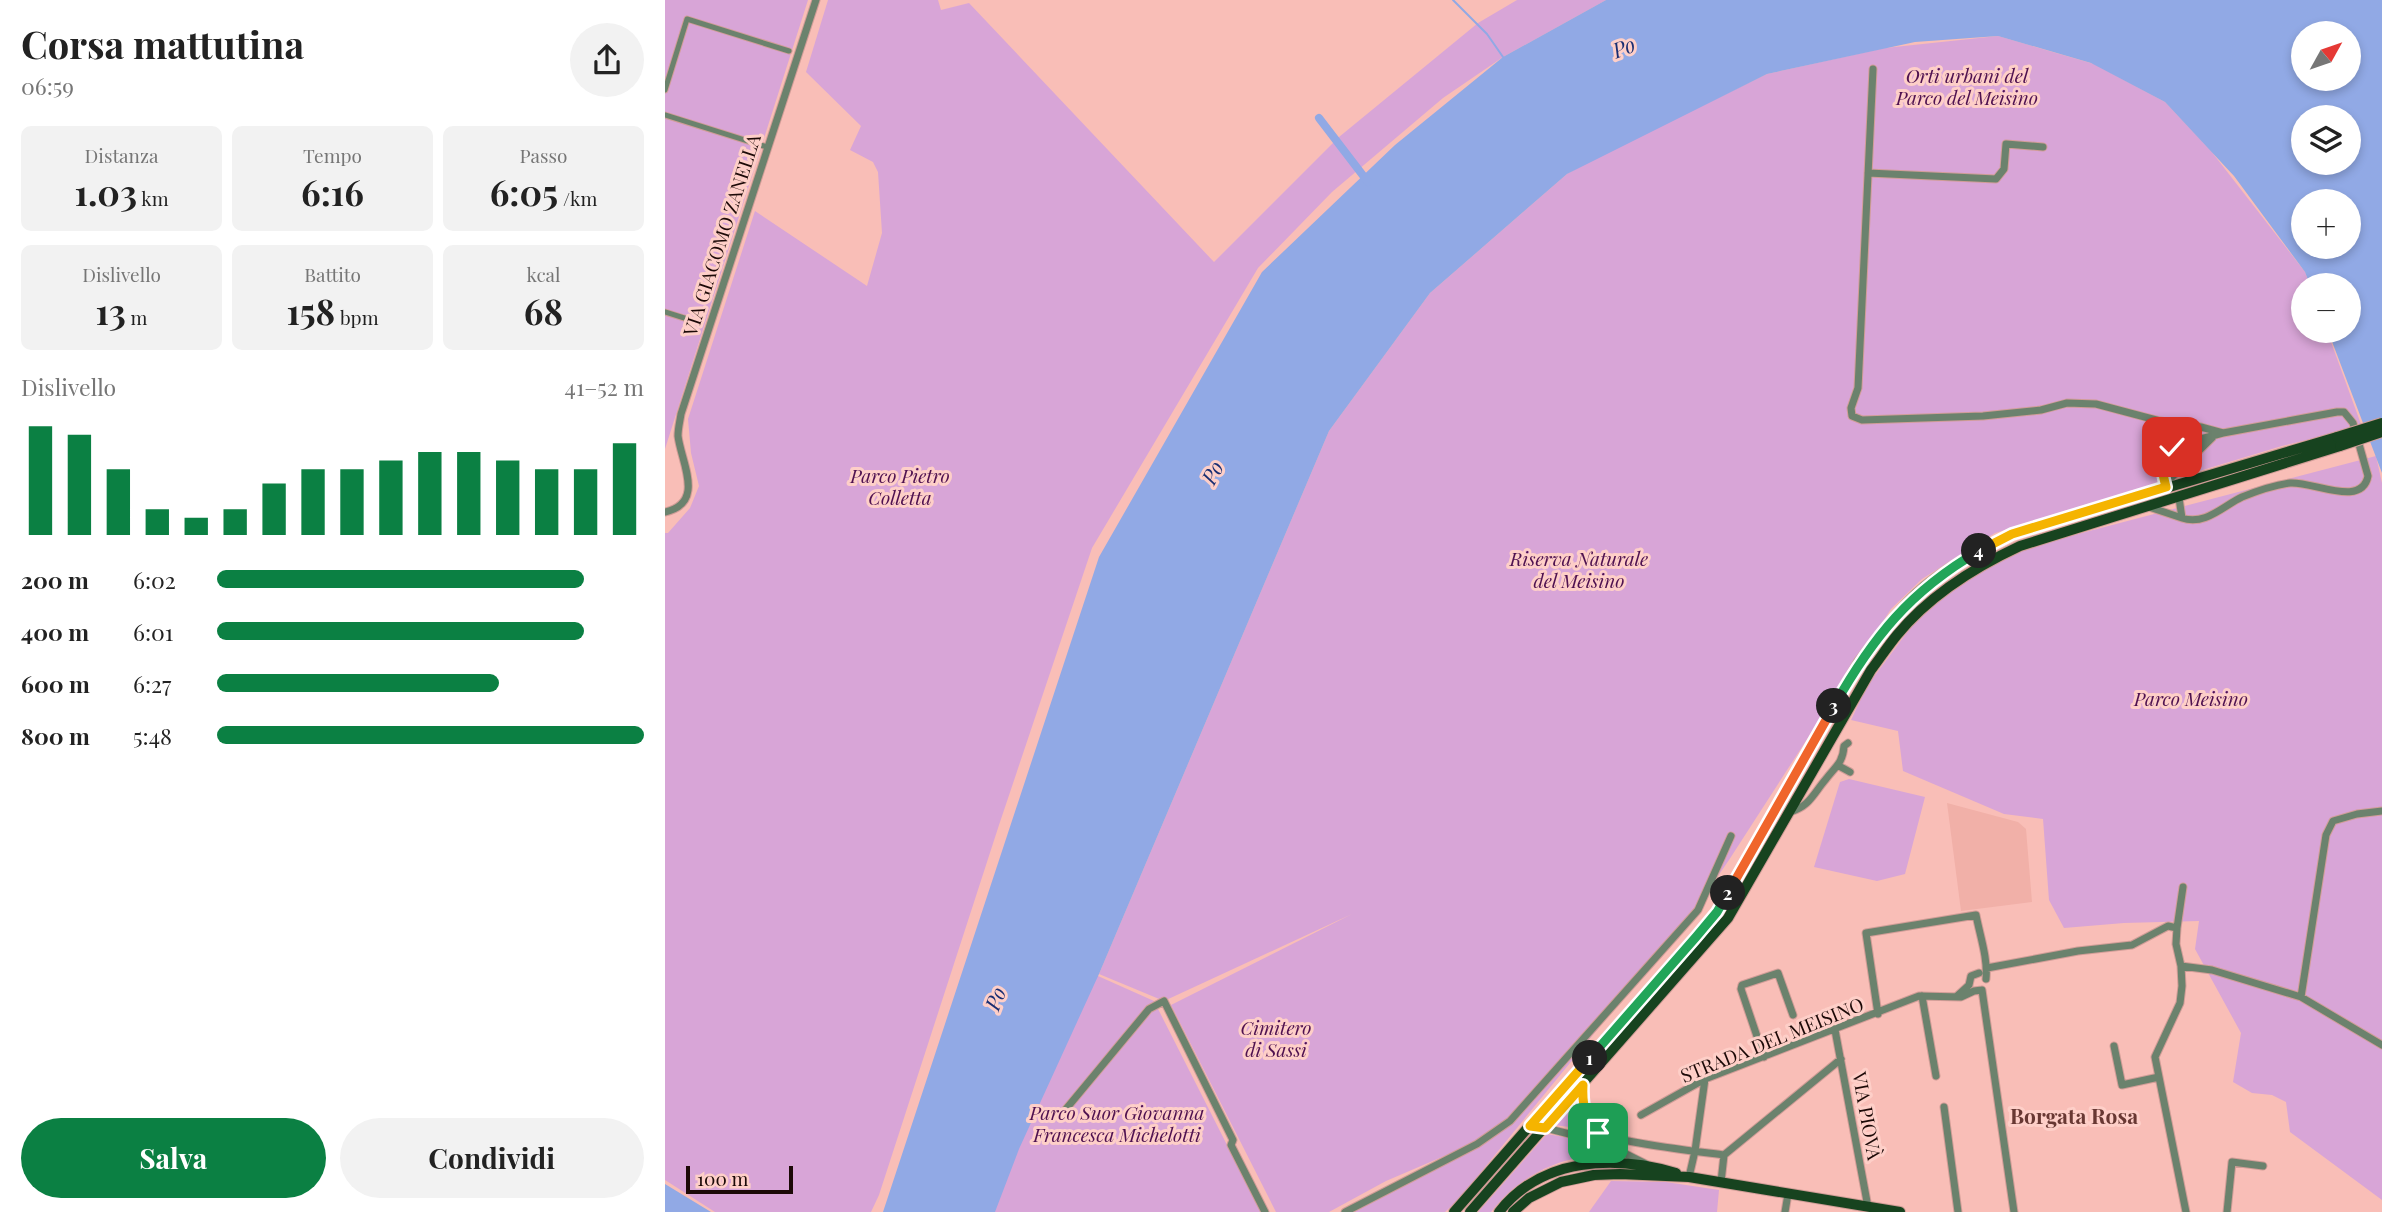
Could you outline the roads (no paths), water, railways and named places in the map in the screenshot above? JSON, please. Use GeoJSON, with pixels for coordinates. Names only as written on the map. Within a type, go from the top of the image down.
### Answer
{"type":"FeatureCollection","features":[{"type":"Feature","properties":{"kind":"main road"},"geometry":{"type":"LineString","coordinates":[[1470,1212],[1728,918],[1871,670],[1898,634],[1926,606],[1984,563],[2020,545],[2179,498],[2338,442],[2382,423]]}},
{"type":"Feature","properties":{"kind":"main road"},"geometry":{"type":"LineString","coordinates":[[1454,1212],[1717,912],[1859,662],[1888,624],[1915,595],[1977,552],[2012,534],[2166,487],[2382,432]]}},
{"type":"Feature","properties":{"kind":"main road"},"geometry":{"type":"LineString","coordinates":[[1499,1212],[1523,1188],[1557,1171],[1593,1163],[1646,1164],[1689,1177]]}},
{"type":"Feature","properties":{"kind":"main road"},"geometry":{"type":"LineString","coordinates":[[1513,1212],[1545,1189],[1578,1177],[1620,1174],[1689,1177],[1900,1212]]}},
{"type":"Feature","properties":{"kind":"street","name":"VIA GIACOMO ZANELLA"},"geometry":{"type":"LineString","coordinates":[[665,512],[682,503],[688,491],[688,474],[678,426],[816,0]]}},
{"type":"Feature","properties":{"kind":"street"},"geometry":{"type":"LineString","coordinates":[[665,90],[687,19],[789,51]]}},
{"type":"Feature","properties":{"kind":"street"},"geometry":{"type":"LineString","coordinates":[[1873,69],[1859,388],[1851,408],[1852,416],[1983,416],[2041,410],[2067,403],[2096,404],[2160,421],[2201,427],[2219,434]]}},
{"type":"Feature","properties":{"kind":"street"},"geometry":{"type":"LineString","coordinates":[[665,116],[767,147]]}},
{"type":"Feature","properties":{"kind":"street"},"geometry":{"type":"LineString","coordinates":[[1868,173],[1996,178],[2004,169],[2006,144],[2043,147]]}},
{"type":"Feature","properties":{"kind":"street"},"geometry":{"type":"LineString","coordinates":[[665,312],[700,323]]}},
{"type":"Feature","properties":{"kind":"street"},"geometry":{"type":"LineString","coordinates":[[2149,507],[2190,521],[2203,519],[2241,498],[2286,484],[2305,483],[2346,492],[2361,490],[2368,476],[2353,423],[2344,412],[2178,444],[2166,452],[2161,465],[2166,487]]}},
{"type":"Feature","properties":{"kind":"street"},"geometry":{"type":"LineString","coordinates":[[2166,487],[2171,479],[2219,434]]}},
{"type":"Feature","properties":{"kind":"street"},"geometry":{"type":"LineString","coordinates":[[2179,498],[2182,518]]}},
{"type":"Feature","properties":{"kind":"street"},"geometry":{"type":"LineString","coordinates":[[1790,812],[1802,808],[1813,799],[1824,781],[1843,760],[1844,746],[1848,743]]}},
{"type":"Feature","properties":{"kind":"street"},"geometry":{"type":"LineString","coordinates":[[1839,766],[1850,772]]}},
{"type":"Feature","properties":{"kind":"street"},"geometry":{"type":"LineString","coordinates":[[2301,997],[2326,835],[2333,821],[2382,811]]}},
{"type":"Feature","properties":{"kind":"street"},"geometry":{"type":"LineString","coordinates":[[1345,1212],[1477,1144],[1510,1121],[1698,910],[1731,836]]}},
{"type":"Feature","properties":{"kind":"street"},"geometry":{"type":"LineString","coordinates":[[2183,887],[2176,944],[2181,966],[2180,1003],[2155,1057],[2186,1212]]}},
{"type":"Feature","properties":{"kind":"street","name":"STRADA DEL MEISINO"},"geometry":{"type":"LineString","coordinates":[[1641,1115],[1705,1079],[1878,1014],[1922,996],[1956,997],[1986,985],[1987,962],[1976,915],[1865,933],[1878,1014]]}},
{"type":"Feature","properties":{"kind":"street"},"geometry":{"type":"LineString","coordinates":[[1987,968],[2078,951],[2132,945],[2168,926],[2177,928]]}},
{"type":"Feature","properties":{"kind":"street","name":"STRADA DEL MEISINO"},"geometry":{"type":"LineString","coordinates":[[1979,973],[1983,954]]}},
{"type":"Feature","properties":{"kind":"street"},"geometry":{"type":"LineString","coordinates":[[2181,966],[2212,970],[2301,997],[2382,1045]]}},
{"type":"Feature","properties":{"kind":"street"},"geometry":{"type":"LineString","coordinates":[[1764,1057],[1741,989],[1742,985],[1778,973],[1793,1016]]}},
{"type":"Feature","properties":{"kind":"street"},"geometry":{"type":"LineString","coordinates":[[1986,979],[1979,973],[1971,976],[2014,1212]]}},
{"type":"Feature","properties":{"kind":"street"},"geometry":{"type":"LineString","coordinates":[[1922,996],[1936,1076]]}},
{"type":"Feature","properties":{"kind":"street"},"geometry":{"type":"LineString","coordinates":[[1066,1109],[1149,1009],[1164,1001],[1233,1140],[1231,1145],[1265,1212]]}},
{"type":"Feature","properties":{"kind":"street","name":"VIA PIOVÀ"},"geometry":{"type":"LineString","coordinates":[[1835,1030],[1868,1207]]}},
{"type":"Feature","properties":{"kind":"street"},"geometry":{"type":"LineString","coordinates":[[2114,1046],[2122,1085],[2159,1077]]}},
{"type":"Feature","properties":{"kind":"street"},"geometry":{"type":"LineString","coordinates":[[1721,1182],[1724,1155],[1841,1059]]}},
{"type":"Feature","properties":{"kind":"street"},"geometry":{"type":"LineString","coordinates":[[1689,1177],[1705,1079]]}},
{"type":"Feature","properties":{"kind":"street"},"geometry":{"type":"LineString","coordinates":[[1583,1085],[1583,1103],[1590,1124],[1604,1143]]}},
{"type":"Feature","properties":{"kind":"street"},"geometry":{"type":"LineString","coordinates":[[1944,1107],[1958,1212]]}},
{"type":"Feature","properties":{"kind":"street"},"geometry":{"type":"LineString","coordinates":[[1530,1126],[1604,1143],[1646,1164]]}},
{"type":"Feature","properties":{"kind":"street"},"geometry":{"type":"LineString","coordinates":[[1598,1133],[1616,1139],[1724,1155]]}},
{"type":"Feature","properties":{"kind":"street"},"geometry":{"type":"LineString","coordinates":[[1604,1143],[1616,1139]]}},
{"type":"Feature","properties":{"kind":"street"},"geometry":{"type":"LineString","coordinates":[[2227,1212],[2232,1162],[2263,1166]]}},
{"type":"Feature","properties":{"kind":"street"},"geometry":{"type":"LineString","coordinates":[[1785,1212],[1788,1194]]}},
{"type":"Feature","properties":{"kind":"water","name":"Po"},"geometry":{"type":"Polygon","coordinates":[[[1606,0],[2382,0],[2382,473],[2333,343],[2361,343],[2361,273],[2305,273],[2295,259],[2361,259],[2361,189],[2291,189],[2291,253],[2234,176],[2165,102],[2091,63],[1998,36],[1915,42],[1767,74],[1567,174],[1430,293],[1329,431],[1099,974],[1019,1149],[995,1212],[883,1212],[1099,557],[1262,272],[1395,145],[1503,57],[1606,0]]]}},
{"type":"Feature","properties":{"kind":"water"},"geometry":{"type":"Polygon","coordinates":[[[665,1184],[711,1212],[665,1212],[665,1184]]]}},
{"type":"Feature","properties":{"kind":"waterway"},"geometry":{"type":"LineString","coordinates":[[1453,0],[1487,34],[1503,57]]}},
{"type":"Feature","properties":{"kind":"waterway"},"geometry":{"type":"LineString","coordinates":[[1319,118],[1368,182]]}},
{"type":"Feature","properties":{"kind":"district","name":"Borgata Rosa"},"geometry":{"type":"Point","coordinates":[2074,1117]}},
{"type":"Feature","properties":{"kind":"park label","name":"Orti urbani del Parco del Meisino"},"geometry":{"type":"Point","coordinates":[1967,87]}},
{"type":"Feature","properties":{"kind":"park label","name":"Parco Pietro Colletta"},"geometry":{"type":"Point","coordinates":[900,487]}},
{"type":"Feature","properties":{"kind":"park label","name":"Riserva Naturale del Meisino"},"geometry":{"type":"Point","coordinates":[1579,570]}},
{"type":"Feature","properties":{"kind":"park label","name":"Parco Meisino"},"geometry":{"type":"Point","coordinates":[2191,699]}},
{"type":"Feature","properties":{"kind":"park label","name":"Cimitero di Sassi"},"geometry":{"type":"Point","coordinates":[1276,1039]}},
{"type":"Feature","properties":{"kind":"park label","name":"Parco Suor Giovanna Francesca Michelotti"},"geometry":{"type":"Point","coordinates":[1117,1124]}}]}
